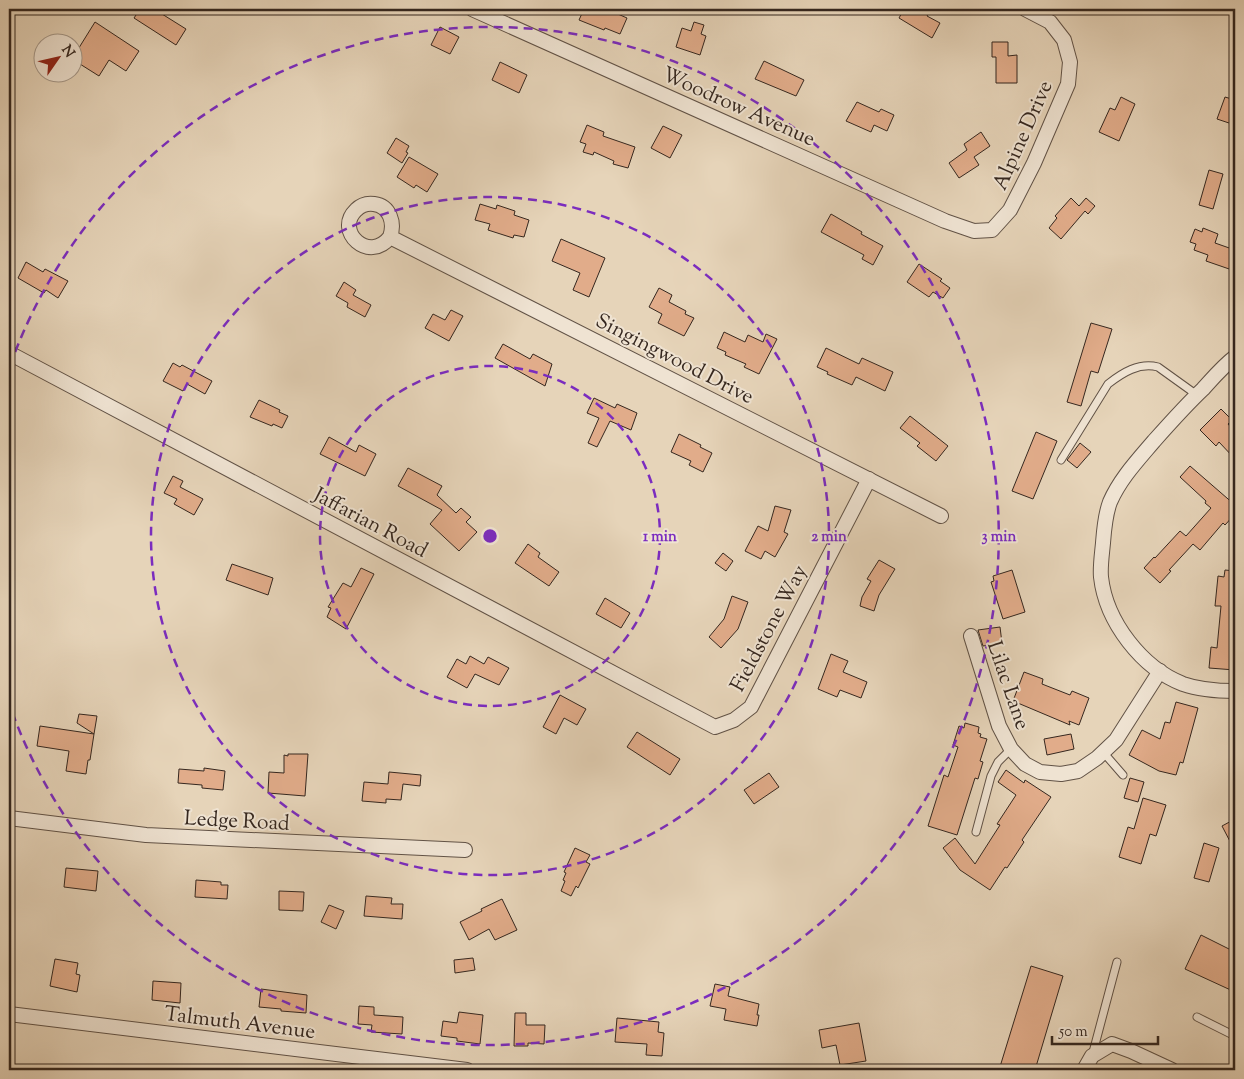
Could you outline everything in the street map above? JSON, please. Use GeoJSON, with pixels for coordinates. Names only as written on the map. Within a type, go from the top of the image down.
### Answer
{"type":"FeatureCollection","features":[{"type":"Feature","properties":{"kind":"street","name":"Woodrow Avenue"},"geometry":{"type":"LineString","coordinates":[[472,9],[945,221],[974,231],[992,230]]}},
{"type":"Feature","properties":{"kind":"street","name":"Alpine Drive"},"geometry":{"type":"LineString","coordinates":[[992,230],[1010,210],[1034,163],[1068,84],[1070,62],[1064,40],[1050,22],[1026,9]]}},
{"type":"Feature","properties":{"kind":"street","name":"Singingwood Drive"},"geometry":{"type":"LineString","coordinates":[[390,237],[941,516]]}},
{"type":"Feature","properties":{"kind":"street","name":"Jaffarian Road"},"geometry":{"type":"LineString","coordinates":[[9,353],[715,727]]}},
{"type":"Feature","properties":{"kind":"street"},"geometry":{"type":"LineString","coordinates":[[1234,360],[1178,414],[1122,479],[1109,505],[1101,577],[1113,616],[1122,632],[1145,660],[1183,684],[1209,690],[1235,691]]}},
{"type":"Feature","properties":{"kind":"street","name":"Fieldstone Way"},"geometry":{"type":"LineString","coordinates":[[715,727],[734,720],[751,707],[868,479]]}},
{"type":"Feature","properties":{"kind":"street","name":"Lilac Lane"},"geometry":{"type":"LineString","coordinates":[[971,636],[999,726],[1011,749],[1025,764],[1040,772],[1061,774],[1078,771],[1103,752],[1116,740],[1160,671]]}},
{"type":"Feature","properties":{"kind":"street","name":"Ledge Road"},"geometry":{"type":"LineString","coordinates":[[9,818],[146,835],[465,850]]}},
{"type":"Feature","properties":{"kind":"street","name":"Talmuth Avenue"},"geometry":{"type":"LineString","coordinates":[[9,1014],[467,1070]]}},
{"type":"Feature","properties":{"kind":"street"},"geometry":{"type":"LineString","coordinates":[[1084,1070],[1092,1056],[1112,1044],[1132,1051],[1172,1070]]}},
{"type":"Feature","properties":{"kind":"lane"},"geometry":{"type":"LineString","coordinates":[[1061,460],[1108,384],[1119,375],[1137,367],[1150,365],[1158,367],[1197,395]]}},
{"type":"Feature","properties":{"kind":"lane"},"geometry":{"type":"LineString","coordinates":[[976,832],[991,776],[998,762],[1011,749]]}},
{"type":"Feature","properties":{"kind":"lane"},"geometry":{"type":"LineString","coordinates":[[1103,752],[1123,775]]}},
{"type":"Feature","properties":{"kind":"lane"},"geometry":{"type":"LineString","coordinates":[[1092,1056],[1117,962]]}},
{"type":"Feature","properties":{"kind":"lane"},"geometry":{"type":"LineString","coordinates":[[1197,1017],[1235,1036]]}},
{"type":"Feature","properties":{"kind":"building"},"geometry":{"type":"Polygon","coordinates":[[[140,9],[154,9],[186,29],[176,45],[134,18],[140,9]]]}},
{"type":"Feature","properties":{"kind":"building"},"geometry":{"type":"Polygon","coordinates":[[[584,9],[599,9],[610,13],[611,11],[627,18],[620,34],[579,20],[584,9]]]}},
{"type":"Feature","properties":{"kind":"building"},"geometry":{"type":"Polygon","coordinates":[[[904,9],[931,9],[927,16],[940,23],[932,38],[899,18],[904,9]]]}},
{"type":"Feature","properties":{"kind":"building"},"geometry":{"type":"Polygon","coordinates":[[[95,22],[139,51],[126,71],[109,60],[99,76],[82,65],[82,43],[95,22]]]}},
{"type":"Feature","properties":{"kind":"building"},"geometry":{"type":"Polygon","coordinates":[[[694,22],[704,25],[701,34],[706,36],[700,55],[676,47],[682,28],[691,31],[694,22]]]}},
{"type":"Feature","properties":{"kind":"building"},"geometry":{"type":"Polygon","coordinates":[[[440,27],[459,37],[450,54],[431,45],[440,27]]]}},
{"type":"Feature","properties":{"kind":"building"},"geometry":{"type":"Polygon","coordinates":[[[992,42],[1008,42],[1008,56],[1017,55],[1017,83],[996,83],[996,57],[992,57],[992,42]]]}},
{"type":"Feature","properties":{"kind":"building"},"geometry":{"type":"Polygon","coordinates":[[[764,61],[804,80],[796,96],[755,79],[764,61]]]}},
{"type":"Feature","properties":{"kind":"building"},"geometry":{"type":"Polygon","coordinates":[[[500,62],[527,75],[519,93],[492,80],[500,62]]]}},
{"type":"Feature","properties":{"kind":"building"},"geometry":{"type":"Polygon","coordinates":[[[1121,97],[1135,104],[1119,141],[1099,132],[1110,108],[1115,110],[1121,97]]]}},
{"type":"Feature","properties":{"kind":"building"},"geometry":{"type":"Polygon","coordinates":[[[1225,97],[1235,100],[1235,125],[1217,119],[1225,97]]]}},
{"type":"Feature","properties":{"kind":"building"},"geometry":{"type":"Polygon","coordinates":[[[857,102],[879,112],[881,109],[894,115],[887,131],[874,125],[871,132],[846,121],[857,102]]]}},
{"type":"Feature","properties":{"kind":"building"},"geometry":{"type":"Polygon","coordinates":[[[587,125],[604,132],[603,136],[635,147],[628,168],[613,164],[614,161],[594,152],[593,155],[583,152],[586,144],[580,142],[587,125]]]}},
{"type":"Feature","properties":{"kind":"building"},"geometry":{"type":"Polygon","coordinates":[[[663,126],[682,135],[670,158],[651,148],[663,126]]]}},
{"type":"Feature","properties":{"kind":"building"},"geometry":{"type":"Polygon","coordinates":[[[981,132],[990,146],[974,157],[979,165],[959,178],[949,163],[967,150],[964,144],[981,132]]]}},
{"type":"Feature","properties":{"kind":"building"},"geometry":{"type":"Polygon","coordinates":[[[396,138],[409,146],[406,152],[408,153],[402,163],[387,153],[396,138]]]}},
{"type":"Feature","properties":{"kind":"building"},"geometry":{"type":"Polygon","coordinates":[[[409,157],[438,174],[427,192],[416,185],[414,188],[397,177],[409,157]]]}},
{"type":"Feature","properties":{"kind":"building"},"geometry":{"type":"Polygon","coordinates":[[[1209,170],[1223,174],[1213,209],[1199,205],[1209,170]]]}},
{"type":"Feature","properties":{"kind":"building"},"geometry":{"type":"Polygon","coordinates":[[[1071,198],[1079,206],[1086,198],[1095,206],[1088,214],[1085,211],[1061,239],[1049,228],[1057,218],[1055,216],[1071,198]]]}},
{"type":"Feature","properties":{"kind":"building"},"geometry":{"type":"Polygon","coordinates":[[[480,204],[496,209],[497,205],[515,211],[514,215],[529,220],[524,237],[514,235],[513,238],[488,230],[490,224],[475,220],[480,204]]]}},
{"type":"Feature","properties":{"kind":"building"},"geometry":{"type":"Polygon","coordinates":[[[831,214],[883,246],[873,265],[862,259],[864,255],[821,232],[831,214]]]}},
{"type":"Feature","properties":{"kind":"building"},"geometry":{"type":"Polygon","coordinates":[[[1203,228],[1218,234],[1215,243],[1235,250],[1235,271],[1206,261],[1208,255],[1194,250],[1196,244],[1190,242],[1195,229],[1202,232],[1203,228]]]}},
{"type":"Feature","properties":{"kind":"building"},"geometry":{"type":"Polygon","coordinates":[[[561,239],[605,258],[589,297],[573,290],[580,273],[552,261],[561,239]]]}},
{"type":"Feature","properties":{"kind":"building"},"geometry":{"type":"Polygon","coordinates":[[[26,262],[43,272],[45,269],[68,281],[58,298],[46,290],[44,293],[18,278],[26,262]]]}},
{"type":"Feature","properties":{"kind":"building"},"geometry":{"type":"Polygon","coordinates":[[[919,264],[942,279],[940,281],[950,288],[943,298],[933,292],[929,297],[907,282],[919,264]]]}},
{"type":"Feature","properties":{"kind":"building"},"geometry":{"type":"Polygon","coordinates":[[[344,282],[356,290],[353,295],[371,305],[365,317],[347,307],[348,303],[336,296],[344,282]]]}},
{"type":"Feature","properties":{"kind":"building"},"geometry":{"type":"Polygon","coordinates":[[[659,288],[672,295],[669,302],[686,311],[685,314],[694,318],[684,336],[658,323],[662,314],[649,307],[659,288]]]}},
{"type":"Feature","properties":{"kind":"building"},"geometry":{"type":"Polygon","coordinates":[[[451,310],[463,316],[449,341],[425,328],[433,314],[445,320],[451,310]]]}},
{"type":"Feature","properties":{"kind":"building"},"geometry":{"type":"Polygon","coordinates":[[[1091,323],[1112,329],[1098,373],[1091,371],[1081,406],[1067,402],[1091,323]]]}},
{"type":"Feature","properties":{"kind":"building"},"geometry":{"type":"Polygon","coordinates":[[[724,332],[745,342],[748,335],[763,342],[766,334],[777,339],[759,374],[744,367],[746,364],[725,355],[726,352],[717,348],[724,332]]]}},
{"type":"Feature","properties":{"kind":"building"},"geometry":{"type":"Polygon","coordinates":[[[503,344],[530,359],[533,354],[552,364],[545,386],[495,358],[503,344]]]}},
{"type":"Feature","properties":{"kind":"building"},"geometry":{"type":"Polygon","coordinates":[[[826,348],[859,364],[862,358],[893,372],[885,391],[856,377],[852,385],[827,374],[828,372],[817,367],[826,348]]]}},
{"type":"Feature","properties":{"kind":"building"},"geometry":{"type":"Polygon","coordinates":[[[173,363],[180,367],[182,365],[212,381],[205,394],[187,384],[183,391],[163,381],[173,363]]]}},
{"type":"Feature","properties":{"kind":"building"},"geometry":{"type":"Polygon","coordinates":[[[594,398],[615,408],[617,404],[637,413],[631,430],[610,421],[597,447],[588,443],[599,418],[587,413],[594,398]]]}},
{"type":"Feature","properties":{"kind":"building"},"geometry":{"type":"Polygon","coordinates":[[[259,400],[288,416],[282,428],[250,417],[259,400]]]}},
{"type":"Feature","properties":{"kind":"building"},"geometry":{"type":"Polygon","coordinates":[[[1221,409],[1232,420],[1228,424],[1235,432],[1235,459],[1219,442],[1216,446],[1200,430],[1221,409]]]}},
{"type":"Feature","properties":{"kind":"building"},"geometry":{"type":"Polygon","coordinates":[[[910,416],[948,446],[936,461],[917,446],[920,443],[900,428],[910,416]]]}},
{"type":"Feature","properties":{"kind":"building"},"geometry":{"type":"Polygon","coordinates":[[[1036,432],[1057,441],[1033,499],[1012,491],[1036,432]]]}},
{"type":"Feature","properties":{"kind":"building"},"geometry":{"type":"Polygon","coordinates":[[[679,434],[712,453],[703,472],[689,465],[691,461],[671,452],[679,434]]]}},
{"type":"Feature","properties":{"kind":"building"},"geometry":{"type":"Polygon","coordinates":[[[329,437],[356,452],[359,445],[376,454],[365,476],[320,454],[329,437]]]}},
{"type":"Feature","properties":{"kind":"building"},"geometry":{"type":"Polygon","coordinates":[[[1080,443],[1091,452],[1077,468],[1067,460],[1080,443]]]}},
{"type":"Feature","properties":{"kind":"building"},"geometry":{"type":"Polygon","coordinates":[[[1190,466],[1235,505],[1235,514],[1225,525],[1223,523],[1200,550],[1193,544],[1169,570],[1171,571],[1160,583],[1144,568],[1180,531],[1186,536],[1211,508],[1180,477],[1190,466]]]}},
{"type":"Feature","properties":{"kind":"building"},"geometry":{"type":"Polygon","coordinates":[[[408,468],[442,486],[437,495],[456,513],[461,508],[471,517],[466,522],[477,532],[459,551],[430,524],[442,510],[398,486],[408,468]]]}},
{"type":"Feature","properties":{"kind":"building"},"geometry":{"type":"Polygon","coordinates":[[[173,476],[183,481],[180,487],[203,499],[194,515],[174,504],[177,499],[164,493],[173,476]]]}},
{"type":"Feature","properties":{"kind":"building"},"geometry":{"type":"Polygon","coordinates":[[[775,506],[791,510],[784,532],[788,534],[775,557],[765,551],[761,559],[745,551],[758,526],[768,531],[775,506]]]}},
{"type":"Feature","properties":{"kind":"building"},"geometry":{"type":"Polygon","coordinates":[[[528,544],[540,553],[538,557],[559,572],[549,586],[515,563],[528,544]]]}},
{"type":"Feature","properties":{"kind":"building"},"geometry":{"type":"Polygon","coordinates":[[[723,553],[733,561],[726,571],[715,563],[723,553]]]}},
{"type":"Feature","properties":{"kind":"building"},"geometry":{"type":"Polygon","coordinates":[[[879,560],[895,569],[879,595],[874,611],[860,606],[862,597],[871,581],[867,579],[879,560]]]}},
{"type":"Feature","properties":{"kind":"building"},"geometry":{"type":"Polygon","coordinates":[[[232,564],[273,578],[268,595],[226,580],[232,564]]]}},
{"type":"Feature","properties":{"kind":"building"},"geometry":{"type":"Polygon","coordinates":[[[361,568],[374,574],[346,629],[327,617],[331,608],[328,607],[343,583],[351,587],[361,568]]]}},
{"type":"Feature","properties":{"kind":"building"},"geometry":{"type":"Polygon","coordinates":[[[1012,570],[1025,612],[1003,619],[991,582],[994,581],[993,576],[1012,570]]]}},
{"type":"Feature","properties":{"kind":"building"},"geometry":{"type":"Polygon","coordinates":[[[1225,570],[1235,571],[1235,670],[1209,668],[1211,647],[1217,648],[1221,606],[1215,606],[1218,576],[1224,577],[1225,570]]]}},
{"type":"Feature","properties":{"kind":"building"},"geometry":{"type":"Polygon","coordinates":[[[732,596],[748,602],[738,629],[721,648],[709,637],[724,619],[732,596]]]}},
{"type":"Feature","properties":{"kind":"building"},"geometry":{"type":"Polygon","coordinates":[[[605,598],[630,613],[621,628],[596,614],[605,598]]]}},
{"type":"Feature","properties":{"kind":"building"},"geometry":{"type":"Polygon","coordinates":[[[1000,627],[1002,643],[983,646],[978,630],[1000,627]]]}},
{"type":"Feature","properties":{"kind":"building"},"geometry":{"type":"Polygon","coordinates":[[[831,654],[848,661],[843,672],[867,682],[861,698],[840,690],[837,697],[818,689],[831,654]]]}},
{"type":"Feature","properties":{"kind":"building"},"geometry":{"type":"Polygon","coordinates":[[[470,656],[484,664],[488,657],[509,668],[499,685],[475,674],[467,688],[447,677],[457,659],[466,664],[470,656]]]}},
{"type":"Feature","properties":{"kind":"building"},"geometry":{"type":"Polygon","coordinates":[[[1024,672],[1043,679],[1042,684],[1070,695],[1072,691],[1089,698],[1079,725],[1069,721],[1070,725],[1013,701],[1024,672]]]}},
{"type":"Feature","properties":{"kind":"building"},"geometry":{"type":"Polygon","coordinates":[[[560,695],[586,709],[577,725],[564,718],[556,734],[543,727],[560,695]]]}},
{"type":"Feature","properties":{"kind":"building"},"geometry":{"type":"Polygon","coordinates":[[[1176,702],[1198,708],[1183,763],[1180,762],[1176,775],[1159,771],[1129,755],[1142,730],[1160,739],[1165,722],[1170,723],[1176,702]]]}},
{"type":"Feature","properties":{"kind":"building"},"geometry":{"type":"Polygon","coordinates":[[[79,714],[97,716],[94,734],[77,723],[79,714]]]}},
{"type":"Feature","properties":{"kind":"building"},"geometry":{"type":"Polygon","coordinates":[[[965,723],[979,727],[978,733],[981,734],[980,737],[987,739],[980,761],[983,762],[978,779],[975,778],[957,835],[928,826],[944,775],[948,777],[958,747],[953,745],[959,726],[964,728],[965,723]]]}},
{"type":"Feature","properties":{"kind":"building"},"geometry":{"type":"Polygon","coordinates":[[[40,726],[94,734],[86,774],[66,771],[69,751],[37,746],[40,726]]]}},
{"type":"Feature","properties":{"kind":"building"},"geometry":{"type":"Polygon","coordinates":[[[637,732],[680,759],[670,775],[627,747],[637,732]]]}},
{"type":"Feature","properties":{"kind":"building"},"geometry":{"type":"Polygon","coordinates":[[[1071,734],[1074,749],[1047,755],[1044,739],[1071,734]]]}},
{"type":"Feature","properties":{"kind":"building"},"geometry":{"type":"Polygon","coordinates":[[[288,754],[308,754],[305,796],[268,793],[269,772],[284,773],[284,755],[288,756],[288,754]]]}},
{"type":"Feature","properties":{"kind":"building"},"geometry":{"type":"Polygon","coordinates":[[[204,768],[225,771],[223,790],[202,788],[202,785],[178,783],[179,769],[204,771],[204,768]]]}},
{"type":"Feature","properties":{"kind":"building"},"geometry":{"type":"Polygon","coordinates":[[[1006,770],[1024,783],[1025,780],[1051,797],[1022,840],[1024,842],[1007,868],[1005,867],[990,890],[960,870],[943,848],[955,838],[975,864],[1000,825],[997,824],[1016,795],[998,782],[1006,770]]]}},
{"type":"Feature","properties":{"kind":"building"},"geometry":{"type":"Polygon","coordinates":[[[389,772],[421,775],[420,786],[403,784],[401,800],[386,799],[386,803],[362,801],[364,782],[388,784],[389,772]]]}},
{"type":"Feature","properties":{"kind":"building"},"geometry":{"type":"Polygon","coordinates":[[[769,773],[779,787],[754,804],[744,790],[769,773]]]}},
{"type":"Feature","properties":{"kind":"building"},"geometry":{"type":"Polygon","coordinates":[[[1130,778],[1144,782],[1138,802],[1124,798],[1130,778]]]}},
{"type":"Feature","properties":{"kind":"building"},"geometry":{"type":"Polygon","coordinates":[[[1143,798],[1166,805],[1156,836],[1150,834],[1141,864],[1119,857],[1128,827],[1134,829],[1143,798]]]}},
{"type":"Feature","properties":{"kind":"building"},"geometry":{"type":"Polygon","coordinates":[[[1235,819],[1235,851],[1222,826],[1235,819]]]}},
{"type":"Feature","properties":{"kind":"building"},"geometry":{"type":"Polygon","coordinates":[[[1204,843],[1219,848],[1209,882],[1194,878],[1204,843]]]}},
{"type":"Feature","properties":{"kind":"building"},"geometry":{"type":"Polygon","coordinates":[[[575,848],[590,855],[586,862],[590,864],[578,888],[576,886],[571,896],[561,891],[565,881],[563,880],[566,873],[564,872],[575,848]]]}},
{"type":"Feature","properties":{"kind":"building"},"geometry":{"type":"Polygon","coordinates":[[[66,868],[98,871],[96,891],[64,887],[66,868]]]}},
{"type":"Feature","properties":{"kind":"building"},"geometry":{"type":"Polygon","coordinates":[[[196,880],[221,882],[221,885],[228,885],[227,899],[195,897],[196,880]]]}},
{"type":"Feature","properties":{"kind":"building"},"geometry":{"type":"Polygon","coordinates":[[[279,891],[304,892],[303,911],[279,910],[279,891]]]}},
{"type":"Feature","properties":{"kind":"building"},"geometry":{"type":"Polygon","coordinates":[[[366,896],[392,898],[391,904],[403,904],[402,919],[364,916],[366,896]]]}},
{"type":"Feature","properties":{"kind":"building"},"geometry":{"type":"Polygon","coordinates":[[[502,899],[517,930],[495,940],[489,929],[469,940],[460,922],[502,899]]]}},
{"type":"Feature","properties":{"kind":"building"},"geometry":{"type":"Polygon","coordinates":[[[329,905],[344,911],[336,929],[321,922],[329,905]]]}},
{"type":"Feature","properties":{"kind":"building"},"geometry":{"type":"Polygon","coordinates":[[[1201,935],[1235,952],[1235,992],[1185,969],[1201,935]]]}},
{"type":"Feature","properties":{"kind":"building"},"geometry":{"type":"Polygon","coordinates":[[[473,958],[475,970],[455,973],[454,960],[473,958]]]}},
{"type":"Feature","properties":{"kind":"building"},"geometry":{"type":"Polygon","coordinates":[[[55,959],[78,963],[76,974],[80,975],[77,992],[50,986],[55,959]]]}},
{"type":"Feature","properties":{"kind":"building"},"geometry":{"type":"Polygon","coordinates":[[[1031,966],[1063,976],[1035,1070],[999,1070],[1031,966]]]}},
{"type":"Feature","properties":{"kind":"building"},"geometry":{"type":"Polygon","coordinates":[[[153,981],[181,983],[180,1003],[152,1000],[153,981]]]}},
{"type":"Feature","properties":{"kind":"building"},"geometry":{"type":"Polygon","coordinates":[[[715,984],[730,987],[728,996],[759,1004],[757,1026],[724,1020],[726,1009],[710,1006],[715,984]]]}},
{"type":"Feature","properties":{"kind":"building"},"geometry":{"type":"Polygon","coordinates":[[[261,989],[307,995],[306,1013],[259,1007],[261,989]]]}},
{"type":"Feature","properties":{"kind":"building"},"geometry":{"type":"Polygon","coordinates":[[[359,1006],[374,1007],[374,1015],[403,1017],[402,1034],[371,1032],[372,1025],[358,1024],[359,1006]]]}},
{"type":"Feature","properties":{"kind":"building"},"geometry":{"type":"Polygon","coordinates":[[[459,1012],[483,1015],[480,1044],[457,1041],[457,1038],[441,1036],[443,1021],[457,1023],[459,1012]]]}},
{"type":"Feature","properties":{"kind":"building"},"geometry":{"type":"Polygon","coordinates":[[[515,1013],[526,1013],[526,1025],[545,1025],[544,1044],[528,1043],[528,1046],[514,1046],[515,1013]]]}},
{"type":"Feature","properties":{"kind":"building"},"geometry":{"type":"Polygon","coordinates":[[[617,1018],[659,1022],[658,1032],[664,1033],[662,1056],[646,1055],[647,1044],[615,1042],[617,1018]]]}},
{"type":"Feature","properties":{"kind":"building"},"geometry":{"type":"Polygon","coordinates":[[[859,1023],[866,1061],[840,1065],[836,1045],[822,1048],[819,1030],[859,1023]]]}}]}
